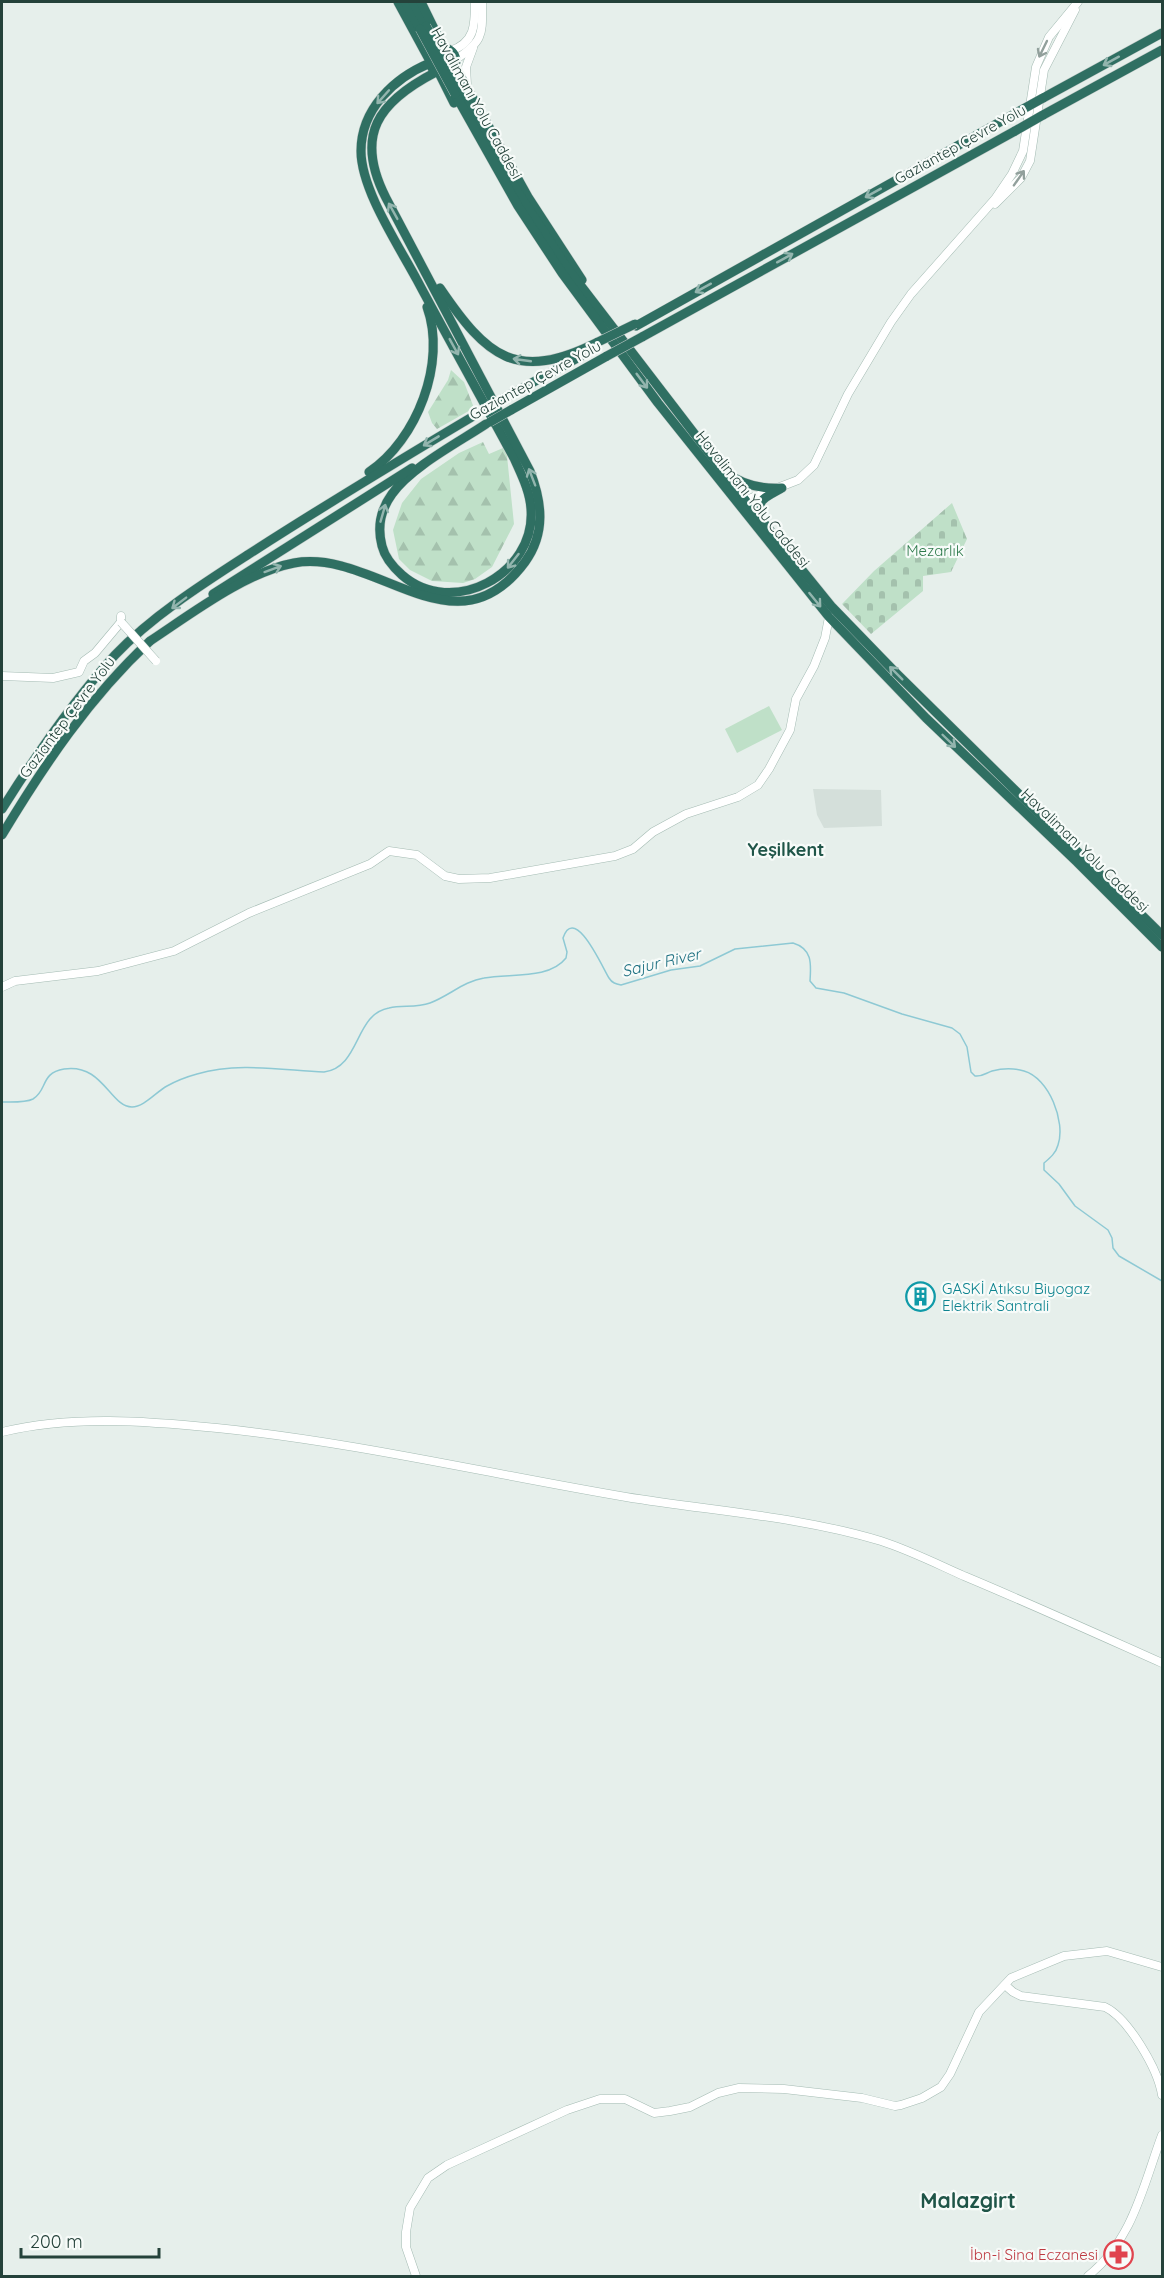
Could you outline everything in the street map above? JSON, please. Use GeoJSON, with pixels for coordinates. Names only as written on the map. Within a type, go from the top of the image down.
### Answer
{"type":"FeatureCollection","features":[{"type":"Feature","properties":{"kind":"highway"},"geometry":{"type":"LineString","coordinates":[[398,2],[524,227],[563,283],[585,304]]}},
{"type":"Feature","properties":{"kind":"highway","name":"Havalimanı Yolu Caddesi"},"geometry":{"type":"LineString","coordinates":[[405,2],[423,28],[538,225],[568,269],[720,467],[739,500],[772,533],[832,607],[894,671],[1162,935]]}},
{"type":"Feature","properties":{"kind":"highway","name":"Havalimanı Yolu Caddesi"},"geometry":{"type":"LineString","coordinates":[[413,2],[423,28]]}},
{"type":"Feature","properties":{"kind":"highway"},"geometry":{"type":"LineString","coordinates":[[421,2],[455,63],[461,92]]}},
{"type":"Feature","properties":{"kind":"highway","name":"Gaziantep Çevre Yolu"},"geometry":{"type":"LineString","coordinates":[[2,809],[38,753],[86,689],[116,654],[141,631],[205,582],[391,465],[599,343],[654,315],[1162,33]]}},
{"type":"Feature","properties":{"kind":"highway"},"geometry":{"type":"LineString","coordinates":[[205,582],[376,467],[392,453],[407,433],[430,373],[433,331],[424,298],[365,176],[361,149],[364,130],[375,105],[385,93],[400,80],[430,62],[434,52],[447,50]]}},
{"type":"Feature","properties":{"kind":"highway","name":"Gaziantep Çevre Yolu"},"geometry":{"type":"LineString","coordinates":[[2,835],[49,761],[126,663],[150,641],[213,594],[488,423],[1162,50]]}},
{"type":"Feature","properties":{"kind":"highway"},"geometry":{"type":"LineString","coordinates":[[150,641],[204,605],[245,582],[272,569],[295,562],[320,561],[347,566],[418,594],[453,602],[480,597],[491,592],[516,574],[528,557],[536,541],[541,508],[530,471],[377,180],[372,164],[371,144],[375,129],[382,113],[391,101],[405,89],[437,73],[449,72],[455,63]]}},
{"type":"Feature","properties":{"kind":"highway","name":"Havalimanı Yolu Caddesi"},"geometry":{"type":"LineString","coordinates":[[461,92],[518,206],[585,304],[658,403],[739,500],[829,617],[926,718],[1077,862],[1162,947]]}},
{"type":"Feature","properties":{"kind":"highway"},"geometry":{"type":"LineString","coordinates":[[404,231],[452,306],[473,332],[494,351],[512,358],[544,361],[576,353],[599,343]]}},
{"type":"Feature","properties":{"kind":"highway"},"geometry":{"type":"LineString","coordinates":[[393,237],[514,458],[528,492],[531,509],[528,538],[509,568],[498,577],[487,584],[465,591],[436,592],[422,588],[407,579],[393,566],[384,552],[380,526],[386,503],[397,487],[415,471],[488,423]]}},
{"type":"Feature","properties":{"kind":"highway"},"geometry":{"type":"LineString","coordinates":[[720,467],[742,482],[755,487],[782,488]]}},
{"type":"Feature","properties":{"kind":"highway"},"geometry":{"type":"LineString","coordinates":[[772,533],[759,508],[766,497],[782,488]]}},
{"type":"Feature","properties":{"kind":"street"},"geometry":{"type":"LineString","coordinates":[[447,50],[460,47],[471,38],[474,30],[476,2]]}},
{"type":"Feature","properties":{"kind":"street"},"geometry":{"type":"LineString","coordinates":[[461,92],[466,82],[466,67],[482,33],[482,2]]}},
{"type":"Feature","properties":{"kind":"street"},"geometry":{"type":"LineString","coordinates":[[739,500],[782,488],[798,480],[814,465],[848,394],[891,322],[911,294],[978,219],[1021,178],[1030,161],[1044,70],[1078,2]]}},
{"type":"Feature","properties":{"kind":"street"},"geometry":{"type":"LineString","coordinates":[[455,63],[475,45]]}},
{"type":"Feature","properties":{"kind":"street"},"geometry":{"type":"LineString","coordinates":[[2,987],[15,981],[98,971],[174,951],[249,913],[370,864],[389,851],[417,855],[445,876],[459,879],[490,878],[615,856],[633,849],[653,832],[686,814],[738,796],[758,785],[770,769],[790,730],[796,699],[814,666],[825,638],[829,617]]}},
{"type":"Feature","properties":{"kind":"street"},"geometry":{"type":"LineString","coordinates":[[2,676],[53,678],[79,672],[84,661],[95,653],[121,619],[156,660]]}},
{"type":"Feature","properties":{"kind":"street"},"geometry":{"type":"LineString","coordinates":[[825,638],[843,632]]}},
{"type":"Feature","properties":{"kind":"street"},"geometry":{"type":"LineString","coordinates":[[2,1432],[70,1422],[122,1422],[167,1423],[285,1435],[627,1497],[785,1520],[884,1542],[1162,1663]]}},
{"type":"Feature","properties":{"kind":"street"},"geometry":{"type":"LineString","coordinates":[[416,2277],[406,2247],[410,2208],[428,2178],[447,2165],[567,2110],[600,2098],[625,2099],[654,2113],[690,2107],[718,2094],[739,2088],[784,2089],[862,2098],[895,2106],[901,2105],[922,2098],[941,2087],[950,2074],[979,2012],[1011,1978],[1065,1956],[1107,1951],[1162,1967]]}},
{"type":"Feature","properties":{"kind":"street"},"geometry":{"type":"LineString","coordinates":[[1005,1985],[1021,1996],[1105,2007],[1114,2011],[1130,2029],[1150,2064],[1162,2095]]}},
{"type":"Feature","properties":{"kind":"street"},"geometry":{"type":"LineString","coordinates":[[1088,2277],[1116,2248],[1127,2232],[1136,2214],[1162,2135]]}},
{"type":"Feature","properties":{"kind":"shaded area"},"geometry":{"type":"Polygon","coordinates":[[[813,789],[881,790],[882,826],[824,828],[817,815],[813,789]]]}},
{"type":"Feature","properties":{"kind":"green space"},"geometry":{"type":"Polygon","coordinates":[[[451,370],[464,382],[474,408],[437,429],[428,412],[448,380],[451,370]]]}},
{"type":"Feature","properties":{"kind":"green space"},"geometry":{"type":"Polygon","coordinates":[[[483,442],[489,454],[503,448],[507,456],[514,524],[492,567],[475,579],[463,583],[432,581],[410,570],[399,559],[393,530],[402,503],[421,479],[459,453],[483,442]]]}},
{"type":"Feature","properties":{"kind":"green space","name":"Mezarlık"},"geometry":{"type":"Polygon","coordinates":[[[952,503],[967,539],[951,572],[923,576],[923,591],[871,634],[842,604],[874,571],[952,503]]]}},
{"type":"Feature","properties":{"kind":"green space"},"geometry":{"type":"Polygon","coordinates":[[[769,706],[782,730],[737,753],[725,729],[769,706]]]}},
{"type":"Feature","properties":{"kind":"waterway","name":"Sajur River"},"geometry":{"type":"LineString","coordinates":[[2,1102],[22,1102],[33,1099],[41,1091],[51,1074],[64,1069],[88,1072],[124,1105],[132,1107],[141,1105],[174,1082],[212,1070],[260,1068],[324,1072],[336,1068],[345,1061],[369,1020],[378,1012],[389,1008],[430,1003],[477,980],[539,973],[559,965],[566,958],[567,952],[563,938],[568,929],[575,928],[582,933],[610,980],[621,985],[671,970],[700,966],[735,949],[793,943],[807,953],[810,964],[810,981],[816,988],[844,993],[902,1014],[952,1028],[960,1034],[967,1047],[971,1072],[975,1076],[996,1070],[1012,1069],[1033,1075],[1041,1082],[1053,1102],[1060,1125],[1057,1148],[1044,1163],[1044,1170],[1059,1184],[1075,1206],[1108,1230],[1113,1248],[1119,1256],[1162,1281]]}},
{"type":"Feature","properties":{"kind":"place","name":"GASKİ Atıksu Biyogaz Elektrik Santrali"},"geometry":{"type":"Point","coordinates":[921,1297]}},
{"type":"Feature","properties":{"kind":"place","name":"İbn-i Sina Eczanesi"},"geometry":{"type":"Point","coordinates":[1119,2254]}},
{"type":"Feature","properties":{"kind":"district","name":"Yeşilkent"},"geometry":{"type":"Point","coordinates":[786,849]}},
{"type":"Feature","properties":{"kind":"district","name":"Malazgirt"},"geometry":{"type":"Point","coordinates":[968,2200]}}]}
